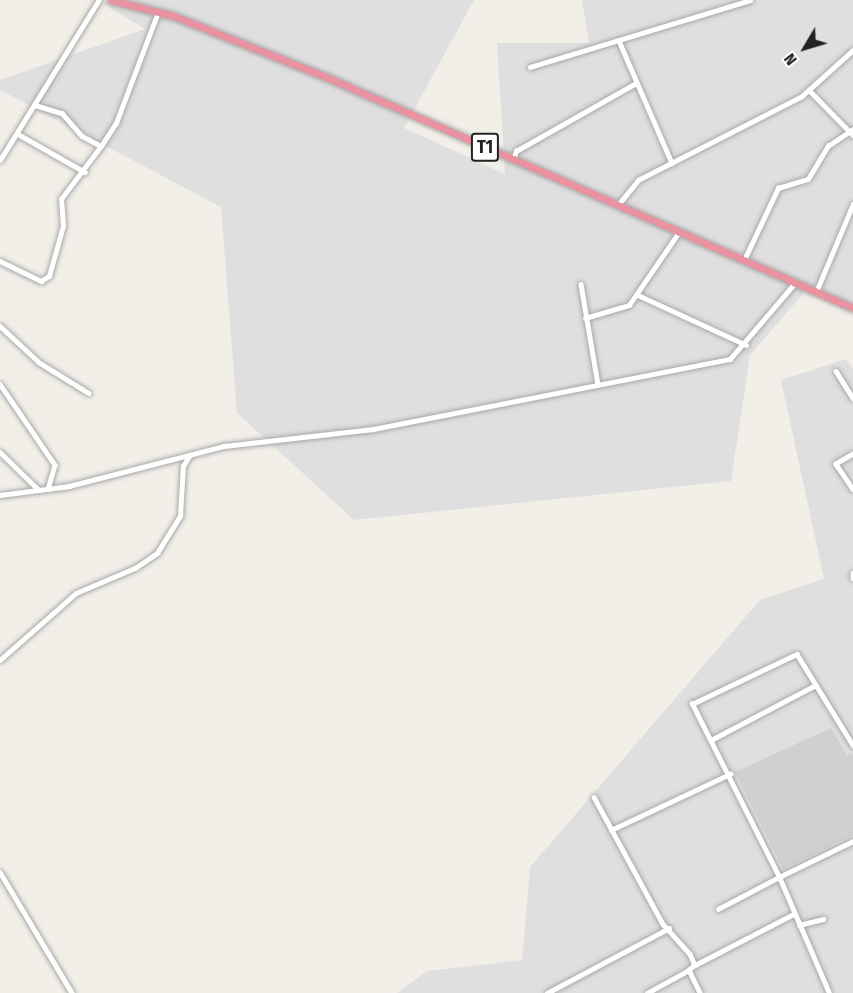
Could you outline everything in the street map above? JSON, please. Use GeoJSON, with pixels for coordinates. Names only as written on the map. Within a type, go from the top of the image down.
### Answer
{"type":"FeatureCollection","features":[{"type":"Feature","properties":{"kind":"highway","name":"T1"},"geometry":{"type":"LineString","coordinates":[[111,0],[158,12],[513,159],[853,308]]}},
{"type":"Feature","properties":{"kind":"street"},"geometry":{"type":"LineString","coordinates":[[0,160],[99,0]]}},
{"type":"Feature","properties":{"kind":"street"},"geometry":{"type":"LineString","coordinates":[[530,67],[620,43],[750,0]]}},
{"type":"Feature","properties":{"kind":"street"},"geometry":{"type":"LineString","coordinates":[[0,261],[41,281],[49,276],[63,226],[61,199],[86,172],[116,123],[158,12]]}},
{"type":"Feature","properties":{"kind":"street"},"geometry":{"type":"LineString","coordinates":[[620,43],[672,163]]}},
{"type":"Feature","properties":{"kind":"street"},"geometry":{"type":"LineString","coordinates":[[618,205],[638,180],[810,91],[853,50]]}},
{"type":"Feature","properties":{"kind":"street"},"geometry":{"type":"LineString","coordinates":[[513,159],[516,151],[636,83]]}},
{"type":"Feature","properties":{"kind":"street"},"geometry":{"type":"LineString","coordinates":[[744,260],[778,189],[808,179],[828,146],[852,132],[810,91]]}},
{"type":"Feature","properties":{"kind":"street"},"geometry":{"type":"LineString","coordinates":[[35,105],[62,113],[82,136],[101,146]]}},
{"type":"Feature","properties":{"kind":"street"},"geometry":{"type":"LineString","coordinates":[[18,134],[86,172]]}},
{"type":"Feature","properties":{"kind":"street"},"geometry":{"type":"LineString","coordinates":[[816,292],[853,204]]}},
{"type":"Feature","properties":{"kind":"street"},"geometry":{"type":"LineString","coordinates":[[585,318],[629,305],[679,232]]}},
{"type":"Feature","properties":{"kind":"street"},"geometry":{"type":"LineString","coordinates":[[0,495],[48,489],[180,461],[192,453],[373,429],[730,359],[746,345],[795,283]]}},
{"type":"Feature","properties":{"kind":"street"},"geometry":{"type":"LineString","coordinates":[[581,284],[598,385]]}},
{"type":"Feature","properties":{"kind":"street"},"geometry":{"type":"LineString","coordinates":[[638,295],[746,345]]}},
{"type":"Feature","properties":{"kind":"street"},"geometry":{"type":"LineString","coordinates":[[0,326],[40,363],[89,393]]}},
{"type":"Feature","properties":{"kind":"street"},"geometry":{"type":"LineString","coordinates":[[836,371],[853,398]]}},
{"type":"Feature","properties":{"kind":"street"},"geometry":{"type":"LineString","coordinates":[[0,384],[55,465],[48,489]]}},
{"type":"Feature","properties":{"kind":"street"},"geometry":{"type":"LineString","coordinates":[[0,452],[39,490]]}},
{"type":"Feature","properties":{"kind":"street"},"geometry":{"type":"LineString","coordinates":[[0,660],[76,593],[135,568],[157,553],[180,516],[183,466],[192,453]]}},
{"type":"Feature","properties":{"kind":"street"},"geometry":{"type":"LineString","coordinates":[[853,454],[836,464],[853,489]]}},
{"type":"Feature","properties":{"kind":"street"},"geometry":{"type":"LineString","coordinates":[[829,993],[779,878],[692,704],[787,656],[797,654],[814,686],[853,745]]}},
{"type":"Feature","properties":{"kind":"street"},"geometry":{"type":"LineString","coordinates":[[711,740],[814,686]]}},
{"type":"Feature","properties":{"kind":"street"},"geometry":{"type":"LineString","coordinates":[[611,830],[729,774]]}},
{"type":"Feature","properties":{"kind":"street"},"geometry":{"type":"LineString","coordinates":[[594,797],[669,928],[695,965]]}},
{"type":"Feature","properties":{"kind":"street"},"geometry":{"type":"LineString","coordinates":[[717,909],[853,841]]}},
{"type":"Feature","properties":{"kind":"street"},"geometry":{"type":"LineString","coordinates":[[0,873],[72,993]]}},
{"type":"Feature","properties":{"kind":"street"},"geometry":{"type":"LineString","coordinates":[[647,993],[695,965],[794,914]]}},
{"type":"Feature","properties":{"kind":"street"},"geometry":{"type":"LineString","coordinates":[[800,925],[823,919]]}},
{"type":"Feature","properties":{"kind":"street"},"geometry":{"type":"LineString","coordinates":[[547,993],[669,928]]}},
{"type":"Feature","properties":{"kind":"street"},"geometry":{"type":"LineString","coordinates":[[689,970],[700,993]]}},
{"type":"Feature","properties":{"kind":"shaded area"},"geometry":{"type":"Polygon","coordinates":[[[97,0],[474,0],[404,128],[505,174],[497,43],[589,43],[582,0],[853,0],[853,304],[809,287],[750,355],[731,481],[354,520],[237,413],[221,207],[0,90],[0,80],[145,29],[97,0]]]}},
{"type":"Feature","properties":{"kind":"shaded area"},"geometry":{"type":"Polygon","coordinates":[[[846,359],[853,369],[853,993],[397,993],[427,971],[522,960],[530,867],[760,600],[824,579],[781,380],[846,359]]]}},
{"type":"Feature","properties":{"kind":"shaded area"},"geometry":{"type":"Polygon","coordinates":[[[831,728],[847,755],[853,754],[853,835],[783,869],[735,772],[831,728]]]}}]}
